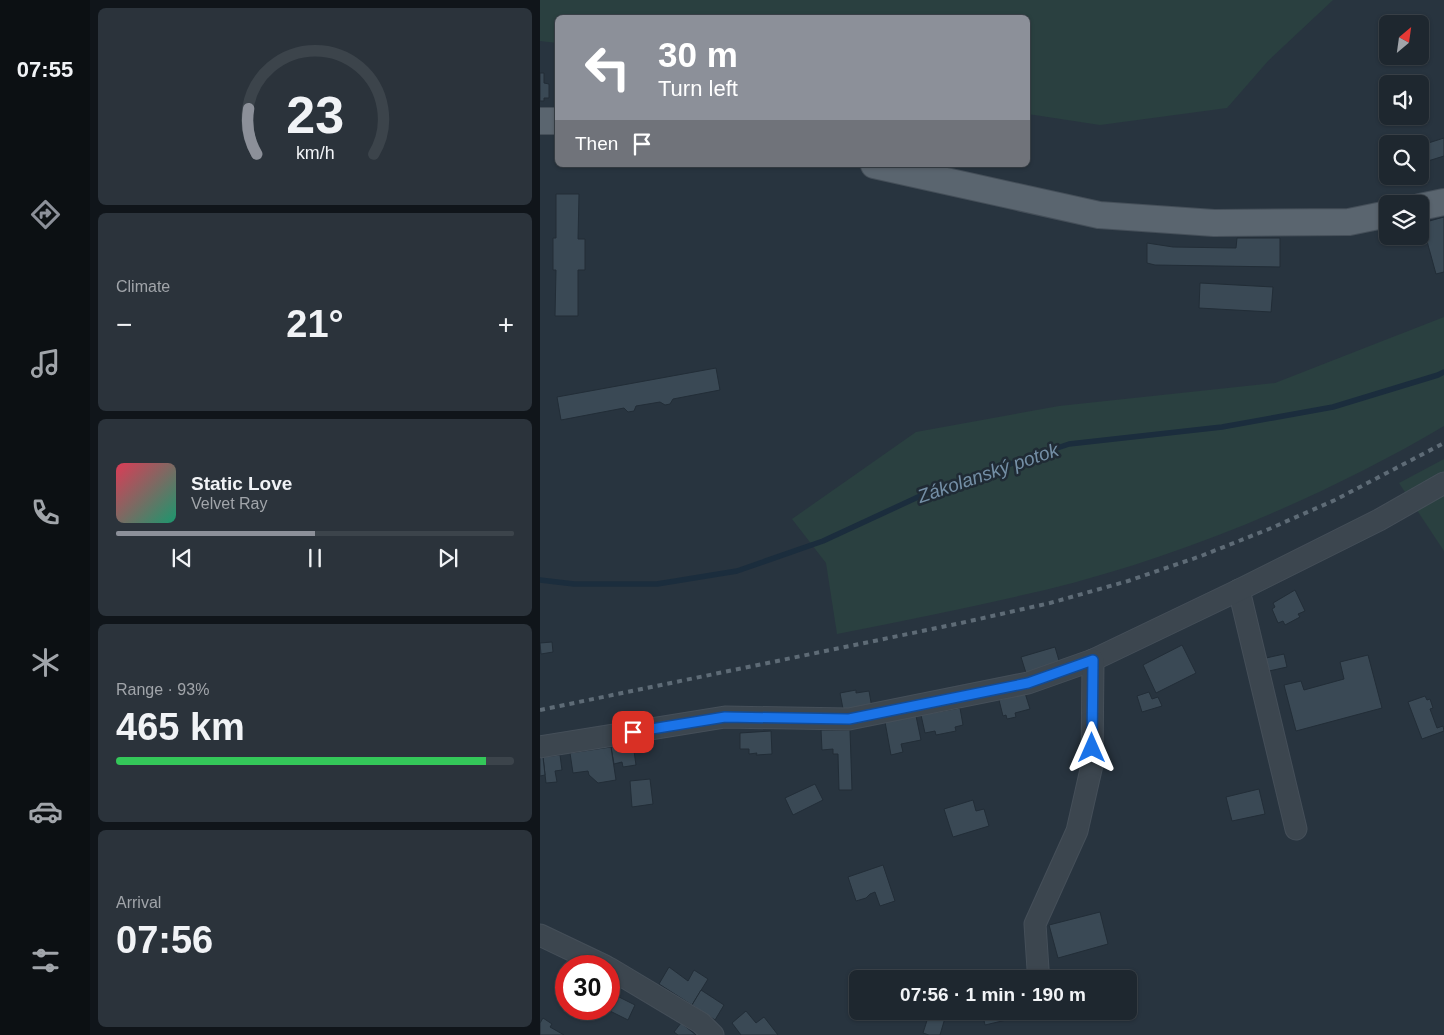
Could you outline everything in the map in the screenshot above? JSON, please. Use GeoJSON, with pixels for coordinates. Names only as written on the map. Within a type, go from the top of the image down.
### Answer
{"type":"FeatureCollection","features":[{"type":"Feature","properties":{"kind":"main road"},"geometry":{"type":"LineString","coordinates":[[540,121],[555,122]]}},
{"type":"Feature","properties":{"kind":"main road"},"geometry":{"type":"LineString","coordinates":[[883,167],[1099,215],[1224,223],[1349,222],[1379,216]]}},
{"type":"Feature","properties":{"kind":"main road"},"geometry":{"type":"LineString","coordinates":[[1429,205],[1444,202]]}},
{"type":"Feature","properties":{"kind":"street"},"geometry":{"type":"LineString","coordinates":[[540,747],[725,717],[849,719],[1028,683],[1093,660],[1239,590],[1379,520],[1444,483]]}},
{"type":"Feature","properties":{"kind":"street"},"geometry":{"type":"LineString","coordinates":[[1239,590],[1296,829]]}},
{"type":"Feature","properties":{"kind":"street"},"geometry":{"type":"LineString","coordinates":[[1038,969],[1034,924],[1077,831],[1092,765],[1093,660]]}},
{"type":"Feature","properties":{"kind":"street"},"geometry":{"type":"LineString","coordinates":[[540,935],[581,955]]}},
{"type":"Feature","properties":{"kind":"street"},"geometry":{"type":"LineString","coordinates":[[620,975],[702,1023],[712,1035]]}},
{"type":"Feature","properties":{"kind":"green space"},"geometry":{"type":"Polygon","coordinates":[[[540,0],[1333,0],[1268,61],[1227,108],[1100,125],[1030,114],[1030,15],[555,15],[555,43],[540,41],[540,0]]]}},
{"type":"Feature","properties":{"kind":"green space"},"geometry":{"type":"Polygon","coordinates":[[[1444,317],[1444,426],[1350,477],[1301,501],[1200,542],[1097,576],[1045,590],[837,634],[826,563],[792,519],[916,432],[1059,406],[1275,383],[1444,317]]]}},
{"type":"Feature","properties":{"kind":"green space"},"geometry":{"type":"Polygon","coordinates":[[[1444,459],[1444,551],[1399,483],[1444,459]]]}},
{"type":"Feature","properties":{"kind":"building"},"geometry":{"type":"Polygon","coordinates":[[[540,73],[544,73],[544,83],[549,84],[549,98],[544,98],[544,101],[540,101],[540,73]]]}},
{"type":"Feature","properties":{"kind":"building"},"geometry":{"type":"Polygon","coordinates":[[[1444,138],[1444,156],[1429,161],[1429,143],[1444,138]]]}},
{"type":"Feature","properties":{"kind":"building"},"geometry":{"type":"Polygon","coordinates":[[[556,194],[579,194],[578,239],[585,239],[585,270],[578,270],[578,316],[555,316],[556,270],[553,270],[553,238],[556,238],[556,194]]]}},
{"type":"Feature","properties":{"kind":"building"},"geometry":{"type":"Polygon","coordinates":[[[1444,217],[1444,272],[1436,274],[1428,245],[1429,221],[1444,217]]]}},
{"type":"Feature","properties":{"kind":"building"},"geometry":{"type":"Polygon","coordinates":[[[1237,238],[1280,238],[1280,267],[1155,265],[1147,263],[1147,243],[1173,247],[1236,248],[1237,238]]]}},
{"type":"Feature","properties":{"kind":"building"},"geometry":{"type":"Polygon","coordinates":[[[1200,283],[1273,287],[1271,312],[1199,308],[1200,283]]]}},
{"type":"Feature","properties":{"kind":"building"},"geometry":{"type":"Polygon","coordinates":[[[716,368],[720,390],[673,399],[670,404],[665,405],[660,402],[636,406],[634,411],[628,412],[624,408],[561,420],[557,397],[716,368]]]}},
{"type":"Feature","properties":{"kind":"building"},"geometry":{"type":"Polygon","coordinates":[[[1295,590],[1305,611],[1298,614],[1300,617],[1285,625],[1283,621],[1278,623],[1272,609],[1275,607],[1273,603],[1295,590]]]}},
{"type":"Feature","properties":{"kind":"building"},"geometry":{"type":"Polygon","coordinates":[[[552,642],[553,652],[541,654],[540,643],[552,642]]]}},
{"type":"Feature","properties":{"kind":"building"},"geometry":{"type":"Polygon","coordinates":[[[1182,645],[1196,673],[1156,693],[1143,665],[1182,645]]]}},
{"type":"Feature","properties":{"kind":"building"},"geometry":{"type":"Polygon","coordinates":[[[1055,647],[1060,664],[1026,673],[1021,657],[1055,647]]]}},
{"type":"Feature","properties":{"kind":"building"},"geometry":{"type":"Polygon","coordinates":[[[1284,654],[1287,667],[1269,671],[1266,658],[1284,654]]]}},
{"type":"Feature","properties":{"kind":"building"},"geometry":{"type":"Polygon","coordinates":[[[1368,655],[1382,708],[1296,731],[1284,685],[1301,681],[1304,690],[1344,679],[1340,662],[1368,655]]]}},
{"type":"Feature","properties":{"kind":"building"},"geometry":{"type":"Polygon","coordinates":[[[856,690],[856,693],[869,691],[872,708],[844,714],[840,693],[856,690]]]}},
{"type":"Feature","properties":{"kind":"building"},"geometry":{"type":"Polygon","coordinates":[[[1149,692],[1152,699],[1158,697],[1162,706],[1142,712],[1137,696],[1149,692]]]}},
{"type":"Feature","properties":{"kind":"building"},"geometry":{"type":"Polygon","coordinates":[[[1025,693],[1030,709],[1015,713],[1016,717],[1007,719],[1006,715],[1003,716],[999,700],[1025,693]]]}},
{"type":"Feature","properties":{"kind":"building"},"geometry":{"type":"Polygon","coordinates":[[[1425,696],[1427,700],[1430,699],[1433,708],[1430,709],[1437,728],[1443,726],[1444,731],[1422,739],[1408,702],[1425,696]]]}},
{"type":"Feature","properties":{"kind":"building"},"geometry":{"type":"Polygon","coordinates":[[[960,708],[963,725],[955,727],[956,731],[936,735],[935,731],[925,733],[921,715],[960,708]]]}},
{"type":"Feature","properties":{"kind":"building"},"geometry":{"type":"Polygon","coordinates":[[[916,716],[921,740],[901,744],[903,752],[891,755],[885,722],[916,716]]]}},
{"type":"Feature","properties":{"kind":"building"},"geometry":{"type":"Polygon","coordinates":[[[821,730],[850,730],[852,790],[839,790],[838,754],[833,754],[833,749],[822,750],[821,730]]]}},
{"type":"Feature","properties":{"kind":"building"},"geometry":{"type":"Polygon","coordinates":[[[771,731],[772,754],[749,754],[749,749],[740,749],[740,733],[771,731]]]}},
{"type":"Feature","properties":{"kind":"building"},"geometry":{"type":"Polygon","coordinates":[[[633,744],[636,765],[623,767],[622,762],[614,764],[611,747],[633,744]]]}},
{"type":"Feature","properties":{"kind":"building"},"geometry":{"type":"Polygon","coordinates":[[[611,747],[616,780],[598,783],[589,775],[588,771],[573,773],[570,753],[611,747]]]}},
{"type":"Feature","properties":{"kind":"building"},"geometry":{"type":"Polygon","coordinates":[[[560,755],[562,770],[555,771],[557,782],[546,783],[543,757],[560,755]]]}},
{"type":"Feature","properties":{"kind":"building"},"geometry":{"type":"Polygon","coordinates":[[[543,757],[545,775],[540,776],[540,758],[543,757]]]}},
{"type":"Feature","properties":{"kind":"building"},"geometry":{"type":"Polygon","coordinates":[[[650,779],[653,804],[632,807],[630,781],[650,779]]]}},
{"type":"Feature","properties":{"kind":"building"},"geometry":{"type":"Polygon","coordinates":[[[815,784],[823,800],[793,815],[785,798],[815,784]]]}},
{"type":"Feature","properties":{"kind":"building"},"geometry":{"type":"Polygon","coordinates":[[[1259,789],[1265,814],[1232,821],[1226,797],[1259,789]]]}},
{"type":"Feature","properties":{"kind":"building"},"geometry":{"type":"Polygon","coordinates":[[[973,800],[976,811],[984,809],[989,826],[953,837],[944,809],[973,800]]]}},
{"type":"Feature","properties":{"kind":"building"},"geometry":{"type":"Polygon","coordinates":[[[883,865],[895,901],[880,906],[875,892],[866,898],[856,901],[848,877],[883,865]]]}},
{"type":"Feature","properties":{"kind":"building"},"geometry":{"type":"Polygon","coordinates":[[[1100,912],[1108,944],[1058,958],[1049,925],[1100,912]]]}},
{"type":"Feature","properties":{"kind":"building"},"geometry":{"type":"Polygon","coordinates":[[[669,967],[688,981],[694,970],[708,979],[692,1005],[659,984],[669,967]]]}},
{"type":"Feature","properties":{"kind":"building"},"geometry":{"type":"Polygon","coordinates":[[[701,990],[724,1005],[715,1020],[692,1005],[701,990]]]}},
{"type":"Feature","properties":{"kind":"building"},"geometry":{"type":"Polygon","coordinates":[[[620,998],[635,1005],[628,1020],[620,1016],[620,998]]]}},
{"type":"Feature","properties":{"kind":"building"},"geometry":{"type":"Polygon","coordinates":[[[746,1011],[756,1023],[764,1017],[778,1035],[741,1035],[732,1023],[746,1011]]]}},
{"type":"Feature","properties":{"kind":"building"},"geometry":{"type":"Polygon","coordinates":[[[543,1018],[552,1024],[550,1027],[564,1035],[540,1035],[540,1023],[543,1018]]]}},
{"type":"Feature","properties":{"kind":"building"},"geometry":{"type":"Polygon","coordinates":[[[927,1020],[944,1020],[940,1035],[923,1033],[927,1020]]]}},
{"type":"Feature","properties":{"kind":"building"},"geometry":{"type":"Polygon","coordinates":[[[984,1020],[1006,1020],[985,1025],[984,1020]]]}},
{"type":"Feature","properties":{"kind":"building"},"geometry":{"type":"Polygon","coordinates":[[[681,1023],[696,1035],[678,1035],[674,1032],[681,1023]]]}},
{"type":"Feature","properties":{"kind":"waterway","name":"Zákolanský potok"},"geometry":{"type":"LineString","coordinates":[[540,580],[574,584],[657,584],[737,571],[823,541],[931,491],[1069,444],[1222,427],[1333,407],[1444,372]]}},
{"type":"Feature","properties":{"kind":"railway"},"geometry":{"type":"LineString","coordinates":[[540,710],[961,623],[1050,603],[1128,581],[1201,556],[1269,529],[1335,500],[1444,443]]}},
{"type":"Feature","properties":{"kind":"route"},"geometry":{"type":"LineString","coordinates":[[633,732],[725,717],[849,719],[1028,683],[1093,660],[1092,748]]}}]}
